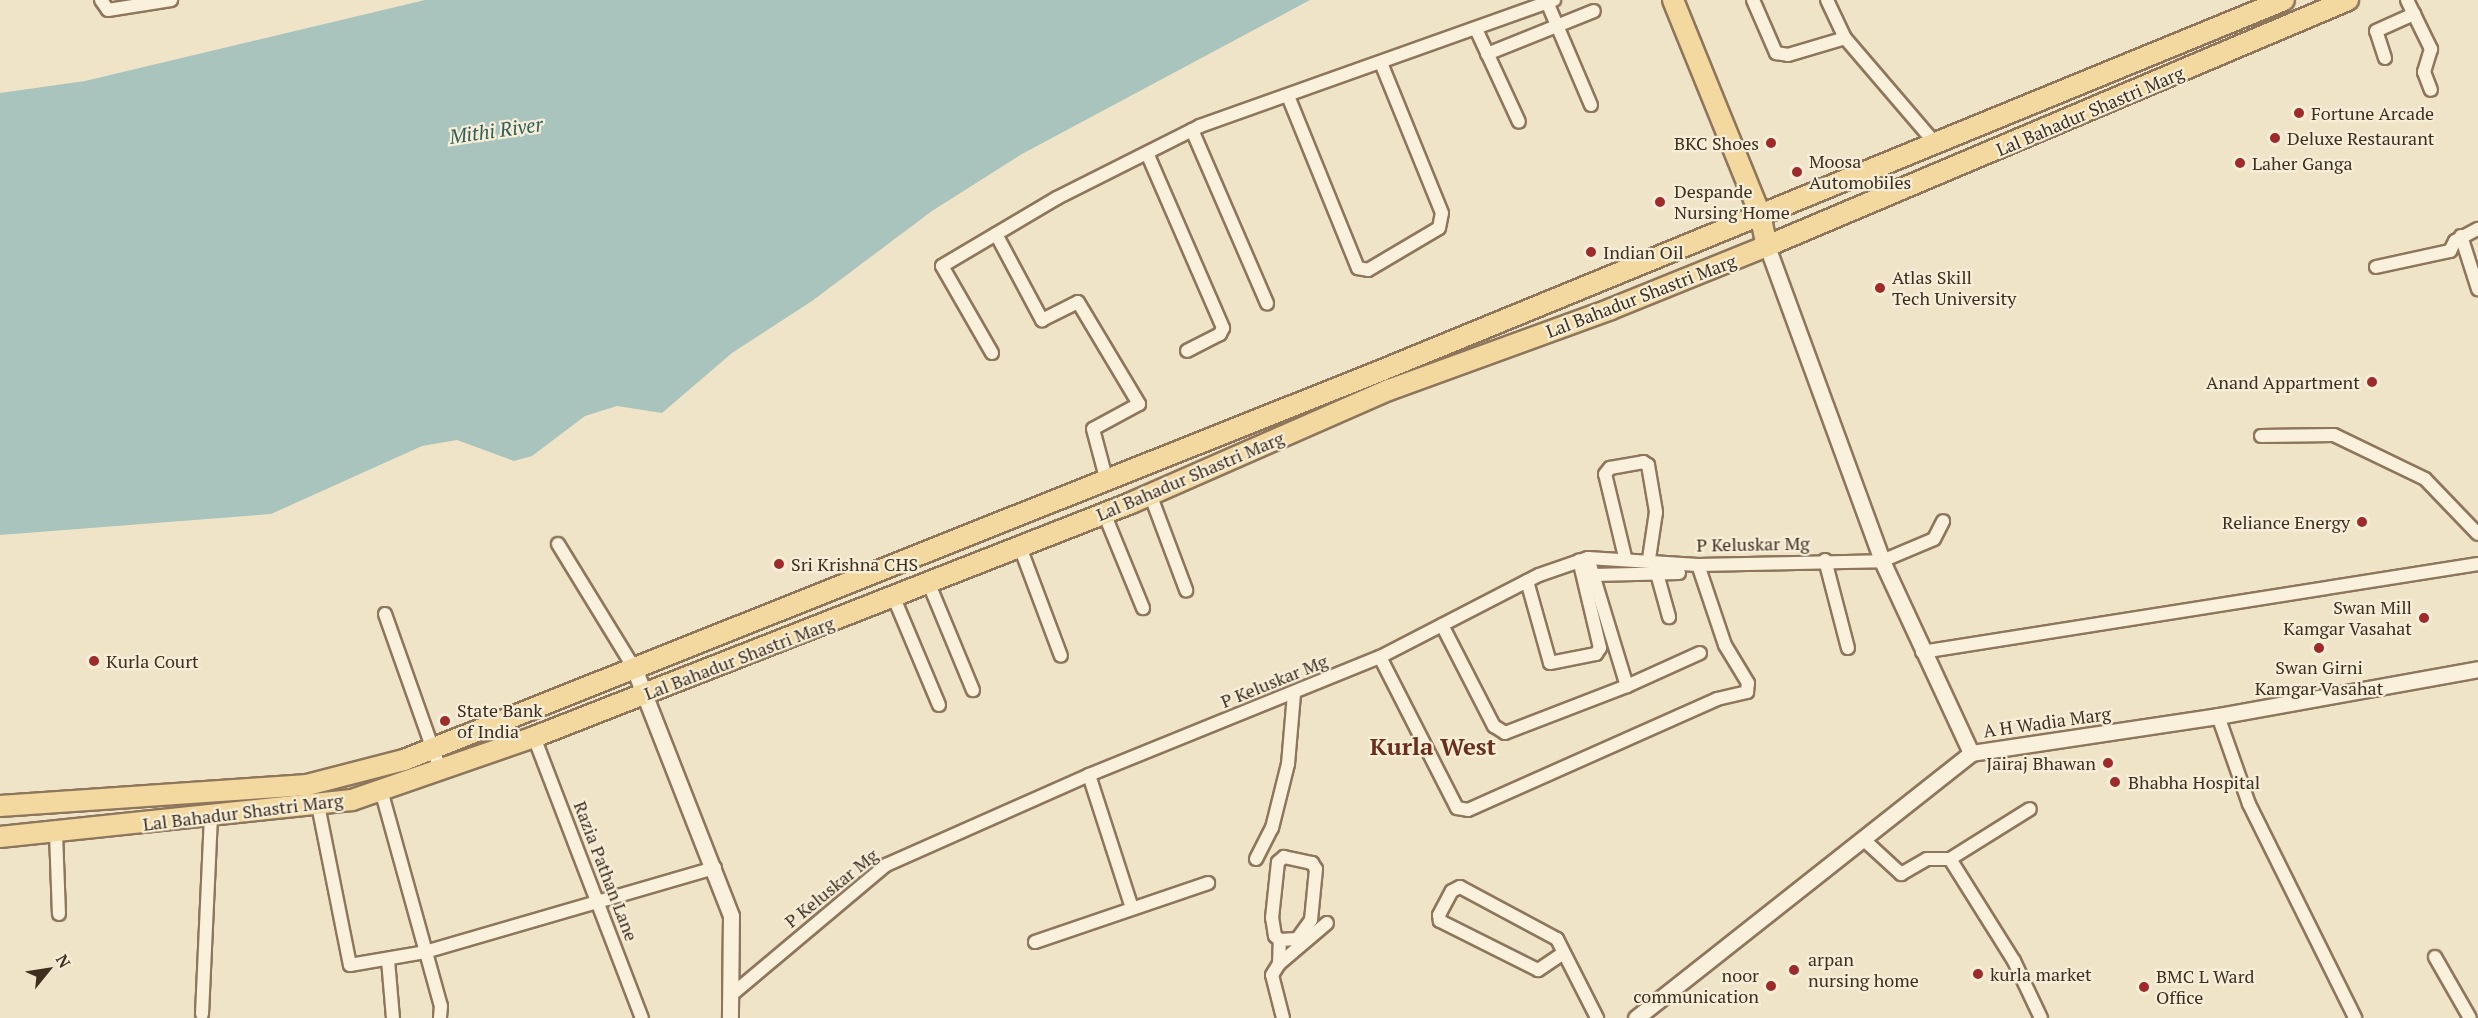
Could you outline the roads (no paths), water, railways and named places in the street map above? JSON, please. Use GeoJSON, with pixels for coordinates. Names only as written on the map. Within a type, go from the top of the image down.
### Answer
{"type":"FeatureCollection","features":[{"type":"Feature","properties":{"kind":"main road"},"geometry":{"type":"LineString","coordinates":[[1673,0],[1760,214],[1767,246]]}},
{"type":"Feature","properties":{"kind":"main road","name":"Lal Bahadur Shastri Marg"},"geometry":{"type":"LineString","coordinates":[[0,806],[307,785],[431,749],[1111,476],[1380,371],[1599,279],[2284,0]]}},
{"type":"Feature","properties":{"kind":"main road","name":"Lal Bahadur Shastri Marg"},"geometry":{"type":"LineString","coordinates":[[0,837],[318,805],[381,790],[534,737],[894,598],[1104,513],[1389,390],[1611,309],[1767,246],[2348,0]]}},
{"type":"Feature","properties":{"kind":"main road"},"geometry":{"type":"LineString","coordinates":[[1599,279],[1611,309]]}},
{"type":"Feature","properties":{"kind":"main road"},"geometry":{"type":"LineString","coordinates":[[1380,371],[1389,390]]}},
{"type":"Feature","properties":{"kind":"main road"},"geometry":{"type":"LineString","coordinates":[[1111,476],[1131,502]]}},
{"type":"Feature","properties":{"kind":"street"},"geometry":{"type":"LineString","coordinates":[[101,0],[108,10],[171,0]]}},
{"type":"Feature","properties":{"kind":"street"},"geometry":{"type":"LineString","coordinates":[[1754,0],[1776,53],[1788,55],[1845,38]]}},
{"type":"Feature","properties":{"kind":"street"},"geometry":{"type":"LineString","coordinates":[[1827,0],[1845,38],[1934,142]]}},
{"type":"Feature","properties":{"kind":"street"},"geometry":{"type":"LineString","coordinates":[[2407,0],[2431,49],[2424,72],[2431,90]]}},
{"type":"Feature","properties":{"kind":"street"},"geometry":{"type":"LineString","coordinates":[[992,353],[942,266],[1057,198],[1192,130],[1551,1],[1557,26],[1591,105]]}},
{"type":"Feature","properties":{"kind":"street"},"geometry":{"type":"LineString","coordinates":[[1487,54],[1594,11]]}},
{"type":"Feature","properties":{"kind":"street"},"geometry":{"type":"LineString","coordinates":[[2385,58],[2376,31],[2414,14]]}},
{"type":"Feature","properties":{"kind":"street"},"geometry":{"type":"LineString","coordinates":[[1476,29],[1519,122]]}},
{"type":"Feature","properties":{"kind":"street"},"geometry":{"type":"LineString","coordinates":[[1288,96],[1358,268],[1368,270],[1439,228],[1442,213],[1381,63]]}},
{"type":"Feature","properties":{"kind":"street"},"geometry":{"type":"LineString","coordinates":[[1192,130],[1267,303]]}},
{"type":"Feature","properties":{"kind":"street"},"geometry":{"type":"LineString","coordinates":[[1147,153],[1223,328],[1220,334],[1188,351]]}},
{"type":"Feature","properties":{"kind":"street"},"geometry":{"type":"LineString","coordinates":[[2376,267],[2450,251],[2461,236],[2478,229]]}},
{"type":"Feature","properties":{"kind":"street"},"geometry":{"type":"LineString","coordinates":[[996,234],[1042,320],[1078,302],[1139,404],[1094,429],[1111,476]]}},
{"type":"Feature","properties":{"kind":"street"},"geometry":{"type":"LineString","coordinates":[[2461,236],[2478,289]]}},
{"type":"Feature","properties":{"kind":"street"},"geometry":{"type":"LineString","coordinates":[[1767,246],[1882,561],[1922,652],[1971,753]]}},
{"type":"Feature","properties":{"kind":"street"},"geometry":{"type":"LineString","coordinates":[[2261,436],[2334,435],[2425,479],[2478,534]]}},
{"type":"Feature","properties":{"kind":"street"},"geometry":{"type":"LineString","coordinates":[[1625,557],[1605,474],[1610,468],[1643,462],[1648,465],[1656,512],[1651,559],[1658,575],[1669,617]]}},
{"type":"Feature","properties":{"kind":"street"},"geometry":{"type":"LineString","coordinates":[[1150,494],[1186,590]]}},
{"type":"Feature","properties":{"kind":"street"},"geometry":{"type":"LineString","coordinates":[[1104,513],[1143,608]]}},
{"type":"Feature","properties":{"kind":"street"},"geometry":{"type":"LineString","coordinates":[[1882,561],[1934,539],[1943,521]]}},
{"type":"Feature","properties":{"kind":"street"},"geometry":{"type":"LineString","coordinates":[[558,544],[634,668],[716,868],[731,916],[730,1018]]}},
{"type":"Feature","properties":{"kind":"street"},"geometry":{"type":"LineString","coordinates":[[1020,547],[1061,656]]}},
{"type":"Feature","properties":{"kind":"street","name":"P Keluskar Mg"},"geometry":{"type":"LineString","coordinates":[[730,996],[886,864],[1089,775],[1294,694],[1380,657],[1523,583],[1584,559],[1625,557],[1698,565],[1825,560],[1882,561]]}},
{"type":"Feature","properties":{"kind":"street"},"geometry":{"type":"LineString","coordinates":[[1584,559],[1593,575],[1627,686]]}},
{"type":"Feature","properties":{"kind":"street"},"geometry":{"type":"LineString","coordinates":[[1523,583],[1550,663],[1596,654],[1600,648],[1584,559]]}},
{"type":"Feature","properties":{"kind":"street"},"geometry":{"type":"LineString","coordinates":[[1825,560],[1848,648]]}},
{"type":"Feature","properties":{"kind":"street"},"geometry":{"type":"LineString","coordinates":[[1922,652],[2478,564]]}},
{"type":"Feature","properties":{"kind":"street"},"geometry":{"type":"LineString","coordinates":[[1380,657],[1457,808],[1468,810],[1717,699],[1747,692],[1748,683],[1725,645],[1698,565]]}},
{"type":"Feature","properties":{"kind":"street"},"geometry":{"type":"LineString","coordinates":[[1593,575],[1679,573]]}},
{"type":"Feature","properties":{"kind":"street"},"geometry":{"type":"LineString","coordinates":[[1523,583],[1542,663]]}},
{"type":"Feature","properties":{"kind":"street"},"geometry":{"type":"LineString","coordinates":[[929,584],[973,690]]}},
{"type":"Feature","properties":{"kind":"street"},"geometry":{"type":"LineString","coordinates":[[894,598],[939,705]]}},
{"type":"Feature","properties":{"kind":"street"},"geometry":{"type":"LineString","coordinates":[[385,614],[440,769]]}},
{"type":"Feature","properties":{"kind":"street"},"geometry":{"type":"LineString","coordinates":[[1442,625],[1498,731],[1511,732],[1627,686],[1700,653]]}},
{"type":"Feature","properties":{"kind":"street","name":"A H Wadia Marg"},"geometry":{"type":"LineString","coordinates":[[1636,1018],[1971,753],[2218,716],[2478,669]]}},
{"type":"Feature","properties":{"kind":"street"},"geometry":{"type":"LineString","coordinates":[[1256,859],[1272,828],[1288,764],[1294,694]]}},
{"type":"Feature","properties":{"kind":"street"},"geometry":{"type":"LineString","coordinates":[[2218,716],[2249,804],[2355,1018]]}},
{"type":"Feature","properties":{"kind":"street","name":"Razia Pathan Lane"},"geometry":{"type":"LineString","coordinates":[[534,737],[600,902],[642,1018]]}},
{"type":"Feature","properties":{"kind":"street"},"geometry":{"type":"LineString","coordinates":[[1089,775],[1132,908]]}},
{"type":"Feature","properties":{"kind":"street"},"geometry":{"type":"LineString","coordinates":[[381,790],[441,1006],[440,1018]]}},
{"type":"Feature","properties":{"kind":"street"},"geometry":{"type":"LineString","coordinates":[[318,805],[350,965],[425,952],[716,868]]}},
{"type":"Feature","properties":{"kind":"street"},"geometry":{"type":"LineString","coordinates":[[1863,838],[1901,874],[1927,859],[1950,859],[2030,809]]}},
{"type":"Feature","properties":{"kind":"street"},"geometry":{"type":"LineString","coordinates":[[202,1014],[211,816]]}},
{"type":"Feature","properties":{"kind":"street"},"geometry":{"type":"LineString","coordinates":[[56,833],[59,914]]}},
{"type":"Feature","properties":{"kind":"street"},"geometry":{"type":"LineString","coordinates":[[1284,857],[1312,863],[1316,869],[1311,920],[1297,939],[1280,940],[1275,936],[1272,918],[1278,862],[1284,857]]}},
{"type":"Feature","properties":{"kind":"street"},"geometry":{"type":"LineString","coordinates":[[1950,859],[2014,961],[2041,1018]]}},
{"type":"Feature","properties":{"kind":"street"},"geometry":{"type":"LineString","coordinates":[[1035,942],[1208,883]]}},
{"type":"Feature","properties":{"kind":"street"},"geometry":{"type":"LineString","coordinates":[[1562,954],[1538,970],[1440,921],[1439,915],[1452,891],[1460,887],[1557,939],[1562,954],[1597,1018]]}},
{"type":"Feature","properties":{"kind":"street"},"geometry":{"type":"LineString","coordinates":[[1283,1018],[1272,975],[1279,964],[1327,923]]}},
{"type":"Feature","properties":{"kind":"street"},"geometry":{"type":"LineString","coordinates":[[1279,964],[1280,940]]}},
{"type":"Feature","properties":{"kind":"street"},"geometry":{"type":"LineString","coordinates":[[2435,957],[2470,1018]]}},
{"type":"Feature","properties":{"kind":"street"},"geometry":{"type":"LineString","coordinates":[[388,960],[393,1018]]}},
{"type":"Feature","properties":{"kind":"water","name":"Mithi River"},"geometry":{"type":"Polygon","coordinates":[[[425,0],[1310,0],[1022,154],[932,211],[812,301],[732,353],[662,413],[617,406],[585,416],[532,456],[514,461],[457,440],[422,446],[271,514],[0,535],[0,93],[85,81],[425,0]]]}},
{"type":"Feature","properties":{"kind":"place","name":"Fortune Arcade"},"geometry":{"type":"Point","coordinates":[2299,113]}},
{"type":"Feature","properties":{"kind":"place","name":"Deluxe Restaurant"},"geometry":{"type":"Point","coordinates":[2275,138]}},
{"type":"Feature","properties":{"kind":"place","name":"BKC Shoes"},"geometry":{"type":"Point","coordinates":[1771,143]}},
{"type":"Feature","properties":{"kind":"place","name":"Laher Ganga"},"geometry":{"type":"Point","coordinates":[2240,163]}},
{"type":"Feature","properties":{"kind":"place","name":"Moosa Automobiles"},"geometry":{"type":"Point","coordinates":[1797,172]}},
{"type":"Feature","properties":{"kind":"place","name":"Despande Nursing Home"},"geometry":{"type":"Point","coordinates":[1660,202]}},
{"type":"Feature","properties":{"kind":"place","name":"Indian Oil"},"geometry":{"type":"Point","coordinates":[1591,252]}},
{"type":"Feature","properties":{"kind":"place","name":"Atlas Skill Tech University"},"geometry":{"type":"Point","coordinates":[1880,288]}},
{"type":"Feature","properties":{"kind":"place","name":"Anand Appartment"},"geometry":{"type":"Point","coordinates":[2372,382]}},
{"type":"Feature","properties":{"kind":"place","name":"Reliance Energy"},"geometry":{"type":"Point","coordinates":[2362,522]}},
{"type":"Feature","properties":{"kind":"place","name":"Sri Krishna CHS"},"geometry":{"type":"Point","coordinates":[779,564]}},
{"type":"Feature","properties":{"kind":"place","name":"Swan Mill Kamgar Vasahat"},"geometry":{"type":"Point","coordinates":[2424,618]}},
{"type":"Feature","properties":{"kind":"place","name":"Swan Girni Kamgar Vasahat"},"geometry":{"type":"Point","coordinates":[2319,648]}},
{"type":"Feature","properties":{"kind":"place","name":"Kurla Court"},"geometry":{"type":"Point","coordinates":[94,661]}},
{"type":"Feature","properties":{"kind":"place","name":"State Bank of India"},"geometry":{"type":"Point","coordinates":[445,721]}},
{"type":"Feature","properties":{"kind":"place","name":"Jairaj Bhawan"},"geometry":{"type":"Point","coordinates":[2108,763]}},
{"type":"Feature","properties":{"kind":"place","name":"Bhabha Hospital"},"geometry":{"type":"Point","coordinates":[2115,782]}},
{"type":"Feature","properties":{"kind":"place","name":"arpan nursing home"},"geometry":{"type":"Point","coordinates":[1794,970]}},
{"type":"Feature","properties":{"kind":"place","name":"kurla market"},"geometry":{"type":"Point","coordinates":[1978,974]}},
{"type":"Feature","properties":{"kind":"place","name":"noor communication"},"geometry":{"type":"Point","coordinates":[1771,986]}},
{"type":"Feature","properties":{"kind":"place","name":"BMC L Ward Office"},"geometry":{"type":"Point","coordinates":[2144,987]}},
{"type":"Feature","properties":{"kind":"district","name":"Kurla West"},"geometry":{"type":"Point","coordinates":[1433,747]}}]}
